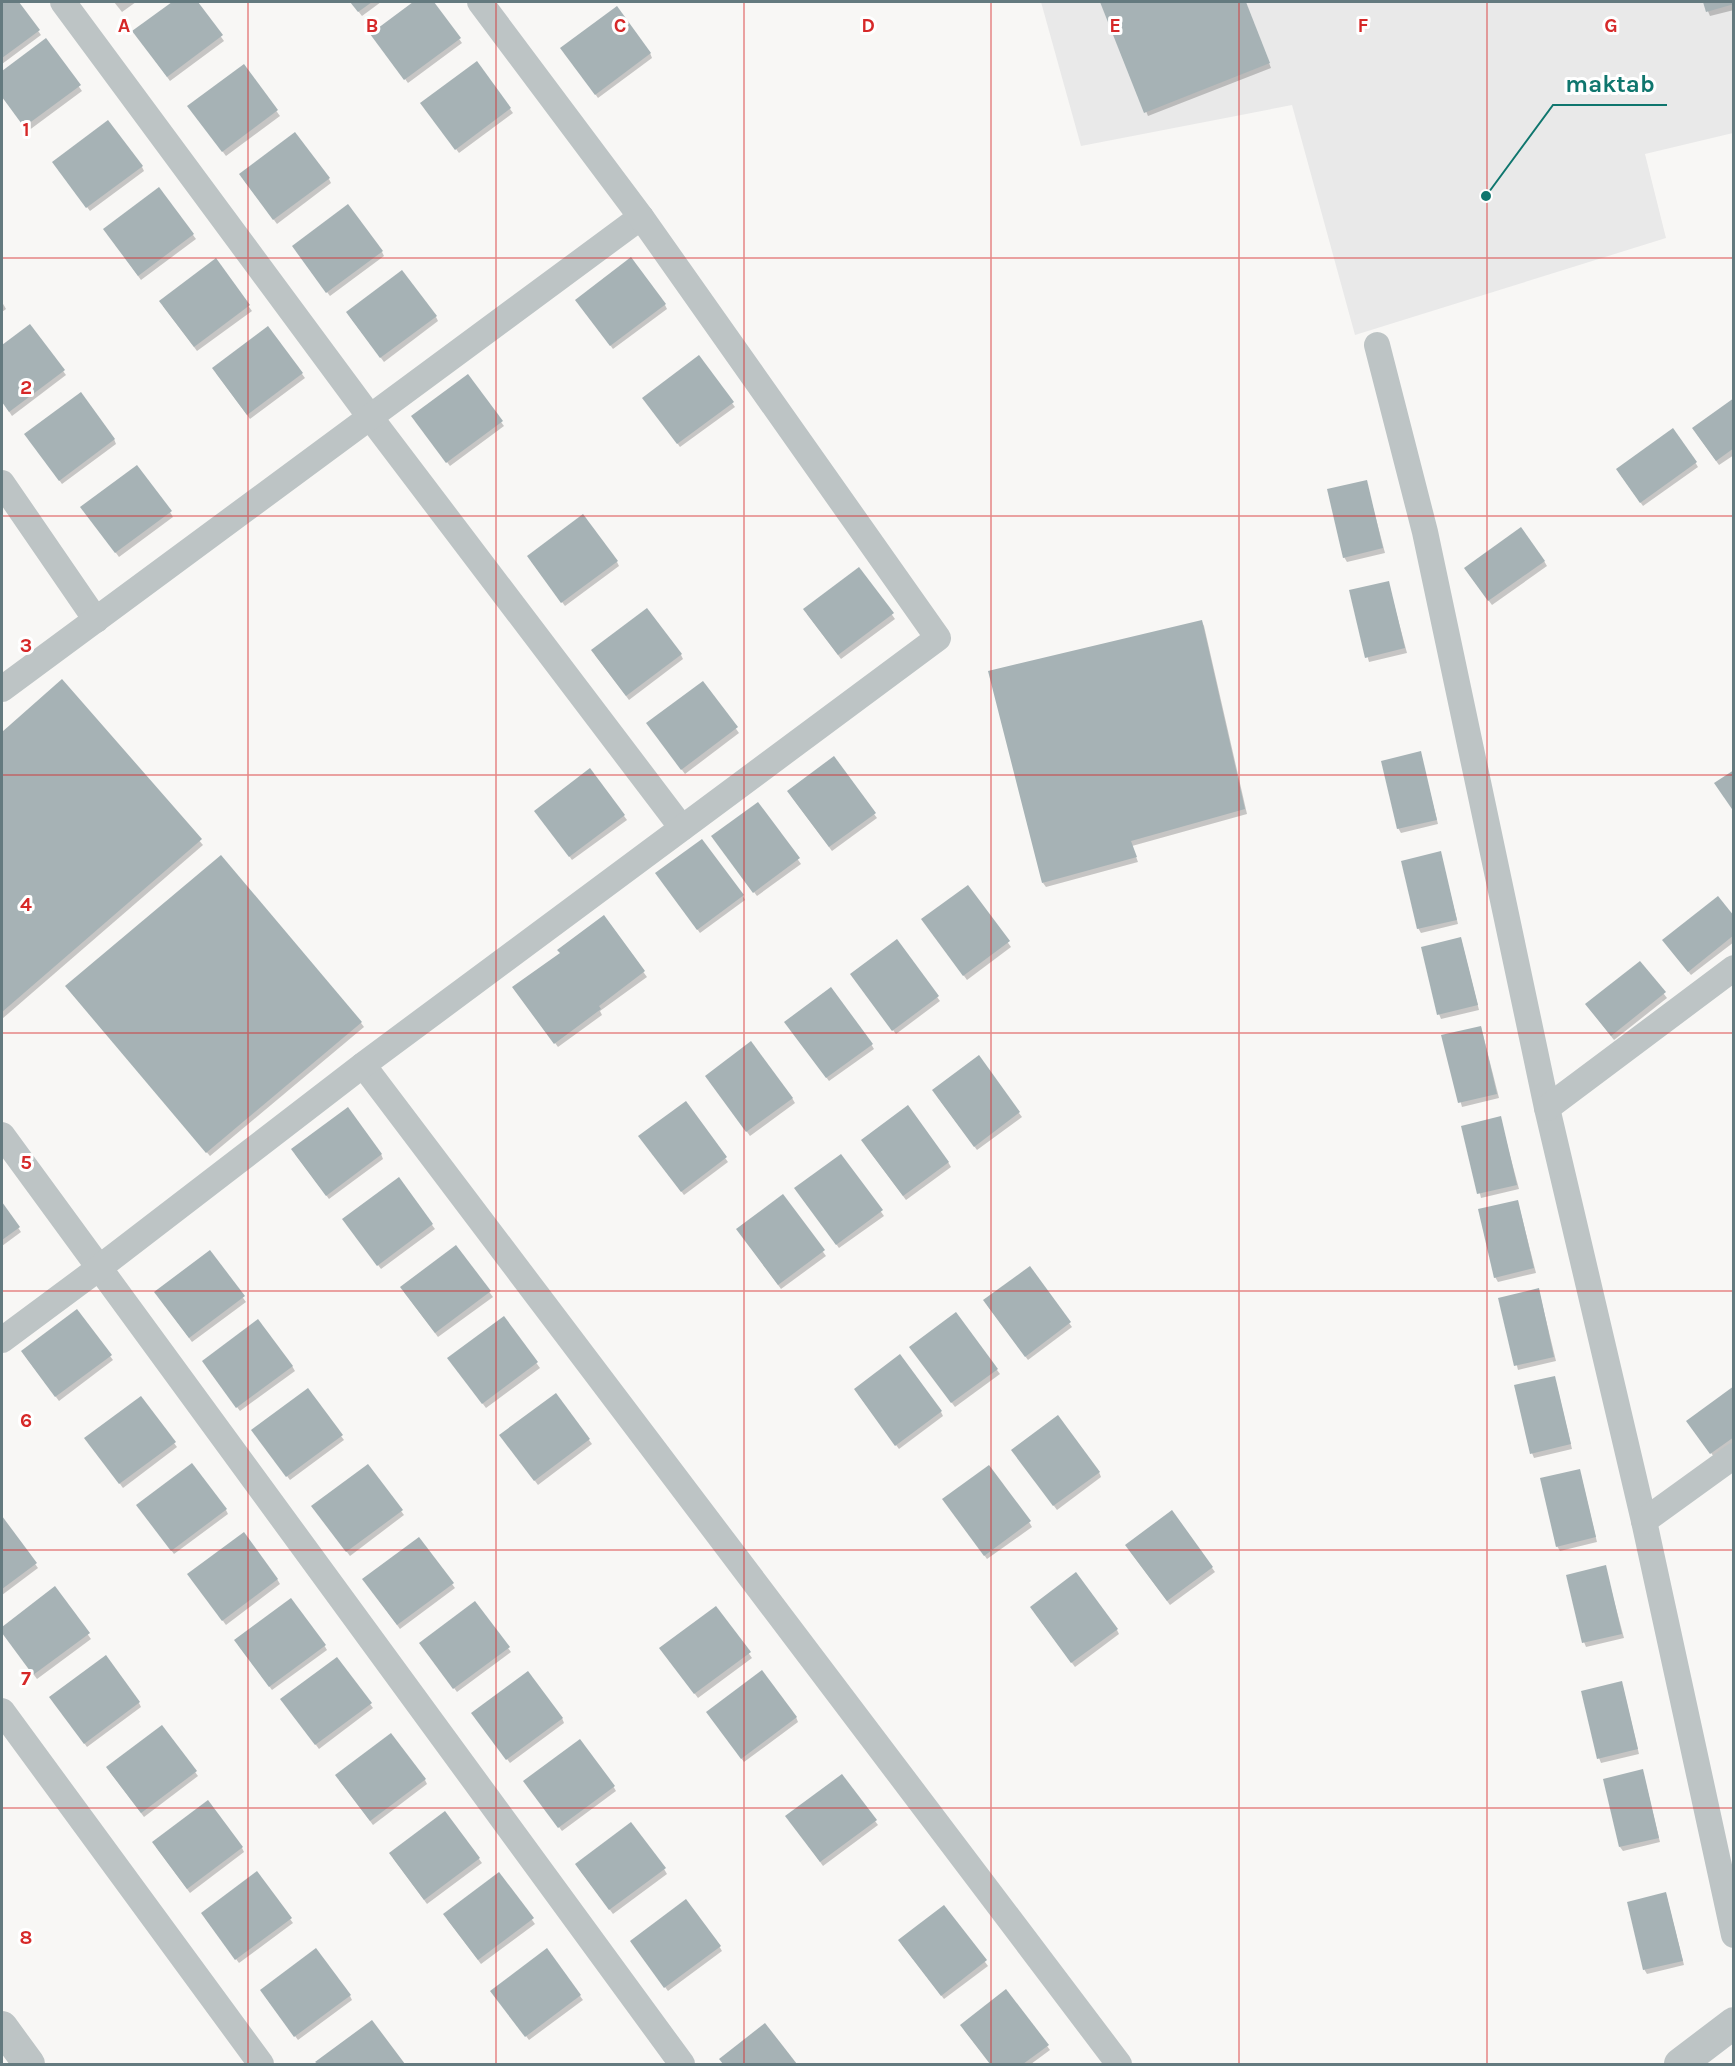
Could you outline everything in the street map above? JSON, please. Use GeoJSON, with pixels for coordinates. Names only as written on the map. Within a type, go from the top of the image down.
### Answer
{"type":"FeatureCollection","features":[{"type":"Feature","properties":{"kind":"street"},"geometry":{"type":"LineString","coordinates":[[63,2],[370,417],[681,828]]}},
{"type":"Feature","properties":{"kind":"street"},"geometry":{"type":"LineString","coordinates":[[2,1340],[363,1065],[939,638],[641,217],[480,2]]}},
{"type":"Feature","properties":{"kind":"street"},"geometry":{"type":"LineString","coordinates":[[2,689],[641,217]]}},
{"type":"Feature","properties":{"kind":"street"},"geometry":{"type":"LineString","coordinates":[[1377,345],[1427,543],[1547,1108],[1644,1521],[1734,1935]]}},
{"type":"Feature","properties":{"kind":"street"},"geometry":{"type":"LineString","coordinates":[[2,483],[96,620]]}},
{"type":"Feature","properties":{"kind":"street"},"geometry":{"type":"LineString","coordinates":[[1547,1108],[1734,968]]}},
{"type":"Feature","properties":{"kind":"street"},"geometry":{"type":"LineString","coordinates":[[363,1065],[1119,2064]]}},
{"type":"Feature","properties":{"kind":"street"},"geometry":{"type":"LineString","coordinates":[[2,1135],[682,2064]]}},
{"type":"Feature","properties":{"kind":"street"},"geometry":{"type":"LineString","coordinates":[[1644,1521],[1734,1455]]}},
{"type":"Feature","properties":{"kind":"street"},"geometry":{"type":"LineString","coordinates":[[2,1711],[261,2064]]}},
{"type":"Feature","properties":{"kind":"street"},"geometry":{"type":"LineString","coordinates":[[1680,2064],[1734,2023]]}},
{"type":"Feature","properties":{"kind":"street"},"geometry":{"type":"LineString","coordinates":[[2,2027],[29,2064]]}},
{"type":"Feature","properties":{"kind":"shaded area"},"geometry":{"type":"Polygon","coordinates":[[[1041,2],[1733,2],[1733,133],[1645,154],[1666,238],[1355,335],[1292,105],[1081,146],[1041,2]]]}},
{"type":"Feature","properties":{"kind":"building"},"geometry":{"type":"Polygon","coordinates":[[[2,2],[19,2],[40,30],[2,58],[2,2]]]}},
{"type":"Feature","properties":{"kind":"building"},"geometry":{"type":"Polygon","coordinates":[[[172,2],[198,2],[223,35],[167,77],[132,31],[172,2]]]}},
{"type":"Feature","properties":{"kind":"building"},"geometry":{"type":"Polygon","coordinates":[[[350,2],[372,2],[358,12],[350,2]]]}},
{"type":"Feature","properties":{"kind":"building"},"geometry":{"type":"Polygon","coordinates":[[[413,2],[434,2],[461,38],[404,80],[370,34],[413,2]]]}},
{"type":"Feature","properties":{"kind":"building"},"geometry":{"type":"Polygon","coordinates":[[[1100,2],[1246,2],[1270,63],[1144,113],[1100,2]]]}},
{"type":"Feature","properties":{"kind":"building"},"geometry":{"type":"Polygon","coordinates":[[[1703,2],[1734,2],[1734,4],[1706,12],[1703,2]]]}},
{"type":"Feature","properties":{"kind":"building"},"geometry":{"type":"Polygon","coordinates":[[[617,6],[651,53],[595,95],[560,48],[617,6]]]}},
{"type":"Feature","properties":{"kind":"building"},"geometry":{"type":"Polygon","coordinates":[[[46,38],[81,85],[24,127],[2,97],[2,71],[46,38]]]}},
{"type":"Feature","properties":{"kind":"building"},"geometry":{"type":"Polygon","coordinates":[[[477,61],[511,108],[455,150],[420,103],[477,61]]]}},
{"type":"Feature","properties":{"kind":"building"},"geometry":{"type":"Polygon","coordinates":[[[244,64],[278,110],[222,152],[187,106],[244,64]]]}},
{"type":"Feature","properties":{"kind":"building"},"geometry":{"type":"Polygon","coordinates":[[[108,120],[143,166],[86,208],[52,162],[108,120]]]}},
{"type":"Feature","properties":{"kind":"building"},"geometry":{"type":"Polygon","coordinates":[[[295,132],[330,178],[273,220],[239,174],[295,132]]]}},
{"type":"Feature","properties":{"kind":"building"},"geometry":{"type":"Polygon","coordinates":[[[159,187],[194,234],[138,276],[103,229],[159,187]]]}},
{"type":"Feature","properties":{"kind":"building"},"geometry":{"type":"Polygon","coordinates":[[[348,204],[383,251],[326,293],[292,246],[348,204]]]}},
{"type":"Feature","properties":{"kind":"building"},"geometry":{"type":"Polygon","coordinates":[[[631,257],[666,304],[610,346],[575,300],[631,257]]]}},
{"type":"Feature","properties":{"kind":"building"},"geometry":{"type":"Polygon","coordinates":[[[216,258],[250,305],[194,347],[159,301],[216,258]]]}},
{"type":"Feature","properties":{"kind":"building"},"geometry":{"type":"Polygon","coordinates":[[[402,270],[437,316],[380,358],[346,312],[402,270]]]}},
{"type":"Feature","properties":{"kind":"building"},"geometry":{"type":"Polygon","coordinates":[[[30,324],[65,370],[9,412],[2,402],[2,345],[30,324]]]}},
{"type":"Feature","properties":{"kind":"building"},"geometry":{"type":"Polygon","coordinates":[[[268,326],[303,373],[247,415],[212,368],[268,326]]]}},
{"type":"Feature","properties":{"kind":"building"},"geometry":{"type":"Polygon","coordinates":[[[699,355],[734,402],[677,444],[642,398],[699,355]]]}},
{"type":"Feature","properties":{"kind":"building"},"geometry":{"type":"Polygon","coordinates":[[[468,374],[503,421],[446,463],[411,416],[468,374]]]}},
{"type":"Feature","properties":{"kind":"building"},"geometry":{"type":"Polygon","coordinates":[[[81,392],[115,439],[59,481],[24,434],[81,392]]]}},
{"type":"Feature","properties":{"kind":"building"},"geometry":{"type":"Polygon","coordinates":[[[1734,398],[1734,448],[1716,461],[1692,428],[1734,398]]]}},
{"type":"Feature","properties":{"kind":"building"},"geometry":{"type":"Polygon","coordinates":[[[1673,428],[1697,462],[1640,503],[1616,469],[1673,428]]]}},
{"type":"Feature","properties":{"kind":"building"},"geometry":{"type":"Polygon","coordinates":[[[137,465],[172,511],[115,553],[80,507],[137,465]]]}},
{"type":"Feature","properties":{"kind":"building"},"geometry":{"type":"Polygon","coordinates":[[[1367,480],[1383,548],[1343,558],[1327,489],[1367,480]]]}},
{"type":"Feature","properties":{"kind":"building"},"geometry":{"type":"Polygon","coordinates":[[[583,514],[618,561],[561,603],[527,556],[583,514]]]}},
{"type":"Feature","properties":{"kind":"building"},"geometry":{"type":"Polygon","coordinates":[[[1521,527],[1545,561],[1488,601],[1464,568],[1521,527]]]}},
{"type":"Feature","properties":{"kind":"building"},"geometry":{"type":"Polygon","coordinates":[[[859,567],[894,613],[838,655],[803,609],[859,567]]]}},
{"type":"Feature","properties":{"kind":"building"},"geometry":{"type":"Polygon","coordinates":[[[1389,581],[1405,648],[1365,658],[1349,590],[1389,581]]]}},
{"type":"Feature","properties":{"kind":"building"},"geometry":{"type":"Polygon","coordinates":[[[647,608],[682,654],[626,696],[591,650],[647,608]]]}},
{"type":"Feature","properties":{"kind":"building"},"geometry":{"type":"Polygon","coordinates":[[[1202,620],[1245,809],[1131,841],[1137,857],[1042,883],[988,671],[1202,620]]]}},
{"type":"Feature","properties":{"kind":"building"},"geometry":{"type":"Polygon","coordinates":[[[62,679],[202,839],[2,1012],[2,732],[62,679]]]}},
{"type":"Feature","properties":{"kind":"building"},"geometry":{"type":"Polygon","coordinates":[[[703,681],[738,727],[681,770],[646,723],[703,681]]]}},
{"type":"Feature","properties":{"kind":"building"},"geometry":{"type":"Polygon","coordinates":[[[1421,751],[1437,820],[1397,829],[1381,761],[1421,751]]]}},
{"type":"Feature","properties":{"kind":"building"},"geometry":{"type":"Polygon","coordinates":[[[834,756],[876,813],[829,847],[787,791],[834,756]]]}},
{"type":"Feature","properties":{"kind":"building"},"geometry":{"type":"Polygon","coordinates":[[[590,768],[625,815],[569,857],[534,811],[590,768]]]}},
{"type":"Feature","properties":{"kind":"building"},"geometry":{"type":"Polygon","coordinates":[[[1734,770],[1734,812],[1714,783],[1734,770]]]}},
{"type":"Feature","properties":{"kind":"building"},"geometry":{"type":"Polygon","coordinates":[[[758,802],[800,858],[753,893],[711,836],[758,802]]]}},
{"type":"Feature","properties":{"kind":"building"},"geometry":{"type":"Polygon","coordinates":[[[702,839],[744,895],[697,930],[655,873],[702,839]]]}},
{"type":"Feature","properties":{"kind":"building"},"geometry":{"type":"Polygon","coordinates":[[[1441,851],[1457,920],[1417,929],[1401,861],[1441,851]]]}},
{"type":"Feature","properties":{"kind":"building"},"geometry":{"type":"Polygon","coordinates":[[[221,855],[362,1022],[206,1153],[65,986],[221,855]]]}},
{"type":"Feature","properties":{"kind":"building"},"geometry":{"type":"Polygon","coordinates":[[[968,885],[1010,941],[963,976],[921,919],[968,885]]]}},
{"type":"Feature","properties":{"kind":"building"},"geometry":{"type":"Polygon","coordinates":[[[1718,896],[1734,916],[1734,935],[1688,972],[1662,940],[1718,896]]]}},
{"type":"Feature","properties":{"kind":"building"},"geometry":{"type":"Polygon","coordinates":[[[604,915],[645,971],[599,1006],[601,1009],[554,1044],[512,987],[560,953],[557,950],[604,915]]]}},
{"type":"Feature","properties":{"kind":"building"},"geometry":{"type":"Polygon","coordinates":[[[1461,937],[1478,1005],[1437,1015],[1421,947],[1461,937]]]}},
{"type":"Feature","properties":{"kind":"building"},"geometry":{"type":"Polygon","coordinates":[[[897,939],[939,996],[892,1031],[850,974],[897,939]]]}},
{"type":"Feature","properties":{"kind":"building"},"geometry":{"type":"Polygon","coordinates":[[[1640,961],[1666,992],[1611,1036],[1585,1004],[1640,961]]]}},
{"type":"Feature","properties":{"kind":"building"},"geometry":{"type":"Polygon","coordinates":[[[831,987],[873,1044],[826,1078],[784,1022],[831,987]]]}},
{"type":"Feature","properties":{"kind":"building"},"geometry":{"type":"Polygon","coordinates":[[[1481,1026],[1497,1094],[1458,1103],[1441,1035],[1481,1026]]]}},
{"type":"Feature","properties":{"kind":"building"},"geometry":{"type":"Polygon","coordinates":[[[751,1041],[793,1098],[746,1132],[705,1076],[751,1041]]]}},
{"type":"Feature","properties":{"kind":"building"},"geometry":{"type":"Polygon","coordinates":[[[979,1055],[1020,1112],[974,1147],[932,1090],[979,1055]]]}},
{"type":"Feature","properties":{"kind":"building"},"geometry":{"type":"Polygon","coordinates":[[[686,1101],[727,1157],[681,1192],[638,1136],[686,1101]]]}},
{"type":"Feature","properties":{"kind":"building"},"geometry":{"type":"Polygon","coordinates":[[[908,1105],[949,1162],[903,1196],[861,1140],[908,1105]]]}},
{"type":"Feature","properties":{"kind":"building"},"geometry":{"type":"Polygon","coordinates":[[[348,1107],[382,1154],[326,1196],[291,1149],[348,1107]]]}},
{"type":"Feature","properties":{"kind":"building"},"geometry":{"type":"Polygon","coordinates":[[[1501,1116],[1517,1185],[1477,1194],[1461,1126],[1501,1116]]]}},
{"type":"Feature","properties":{"kind":"building"},"geometry":{"type":"Polygon","coordinates":[[[841,1154],[883,1210],[836,1245],[794,1188],[841,1154]]]}},
{"type":"Feature","properties":{"kind":"building"},"geometry":{"type":"Polygon","coordinates":[[[399,1177],[433,1224],[377,1266],[342,1219],[399,1177]]]}},
{"type":"Feature","properties":{"kind":"building"},"geometry":{"type":"Polygon","coordinates":[[[783,1194],[825,1250],[778,1285],[736,1229],[783,1194]]]}},
{"type":"Feature","properties":{"kind":"building"},"geometry":{"type":"Polygon","coordinates":[[[1518,1200],[1534,1268],[1494,1278],[1478,1209],[1518,1200]]]}},
{"type":"Feature","properties":{"kind":"building"},"geometry":{"type":"Polygon","coordinates":[[[2,1202],[20,1227],[2,1240],[2,1202]]]}},
{"type":"Feature","properties":{"kind":"building"},"geometry":{"type":"Polygon","coordinates":[[[456,1245],[491,1291],[435,1333],[400,1287],[456,1245]]]}},
{"type":"Feature","properties":{"kind":"building"},"geometry":{"type":"Polygon","coordinates":[[[210,1250],[245,1296],[189,1338],[154,1292],[210,1250]]]}},
{"type":"Feature","properties":{"kind":"building"},"geometry":{"type":"Polygon","coordinates":[[[1030,1266],[1071,1322],[1025,1357],[983,1300],[1030,1266]]]}},
{"type":"Feature","properties":{"kind":"building"},"geometry":{"type":"Polygon","coordinates":[[[1539,1288],[1554,1357],[1514,1366],[1498,1298],[1539,1288]]]}},
{"type":"Feature","properties":{"kind":"building"},"geometry":{"type":"Polygon","coordinates":[[[77,1309],[112,1355],[55,1397],[21,1351],[77,1309]]]}},
{"type":"Feature","properties":{"kind":"building"},"geometry":{"type":"Polygon","coordinates":[[[956,1312],[998,1369],[951,1403],[909,1347],[956,1312]]]}},
{"type":"Feature","properties":{"kind":"building"},"geometry":{"type":"Polygon","coordinates":[[[504,1316],[538,1362],[482,1404],[447,1358],[504,1316]]]}},
{"type":"Feature","properties":{"kind":"building"},"geometry":{"type":"Polygon","coordinates":[[[258,1319],[293,1366],[236,1408],[202,1361],[258,1319]]]}},
{"type":"Feature","properties":{"kind":"building"},"geometry":{"type":"Polygon","coordinates":[[[900,1354],[942,1411],[895,1446],[854,1389],[900,1354]]]}},
{"type":"Feature","properties":{"kind":"building"},"geometry":{"type":"Polygon","coordinates":[[[1555,1376],[1571,1444],[1530,1454],[1514,1385],[1555,1376]]]}},
{"type":"Feature","properties":{"kind":"building"},"geometry":{"type":"Polygon","coordinates":[[[1734,1386],[1734,1437],[1710,1454],[1686,1421],[1734,1386]]]}},
{"type":"Feature","properties":{"kind":"building"},"geometry":{"type":"Polygon","coordinates":[[[308,1388],[343,1435],[286,1477],[251,1430],[308,1388]]]}},
{"type":"Feature","properties":{"kind":"building"},"geometry":{"type":"Polygon","coordinates":[[[556,1393],[590,1439],[534,1481],[499,1435],[556,1393]]]}},
{"type":"Feature","properties":{"kind":"building"},"geometry":{"type":"Polygon","coordinates":[[[141,1396],[176,1442],[119,1484],[84,1438],[141,1396]]]}},
{"type":"Feature","properties":{"kind":"building"},"geometry":{"type":"Polygon","coordinates":[[[1058,1415],[1100,1472],[1053,1506],[1011,1450],[1058,1415]]]}},
{"type":"Feature","properties":{"kind":"building"},"geometry":{"type":"Polygon","coordinates":[[[192,1463],[227,1509],[171,1551],[136,1505],[192,1463]]]}},
{"type":"Feature","properties":{"kind":"building"},"geometry":{"type":"Polygon","coordinates":[[[368,1464],[403,1510],[346,1552],[311,1506],[368,1464]]]}},
{"type":"Feature","properties":{"kind":"building"},"geometry":{"type":"Polygon","coordinates":[[[989,1465],[1031,1521],[984,1556],[942,1499],[989,1465]]]}},
{"type":"Feature","properties":{"kind":"building"},"geometry":{"type":"Polygon","coordinates":[[[1580,1469],[1596,1537],[1556,1547],[1540,1478],[1580,1469]]]}},
{"type":"Feature","properties":{"kind":"building"},"geometry":{"type":"Polygon","coordinates":[[[1172,1510],[1213,1567],[1167,1601],[1125,1545],[1172,1510]]]}},
{"type":"Feature","properties":{"kind":"building"},"geometry":{"type":"Polygon","coordinates":[[[2,1516],[37,1563],[2,1589],[2,1516]]]}},
{"type":"Feature","properties":{"kind":"building"},"geometry":{"type":"Polygon","coordinates":[[[244,1532],[278,1579],[222,1621],[187,1574],[244,1532]]]}},
{"type":"Feature","properties":{"kind":"building"},"geometry":{"type":"Polygon","coordinates":[[[419,1537],[454,1583],[397,1625],[362,1579],[419,1537]]]}},
{"type":"Feature","properties":{"kind":"building"},"geometry":{"type":"Polygon","coordinates":[[[1606,1565],[1622,1634],[1582,1643],[1566,1575],[1606,1565]]]}},
{"type":"Feature","properties":{"kind":"building"},"geometry":{"type":"Polygon","coordinates":[[[1076,1572],[1118,1629],[1071,1663],[1030,1607],[1076,1572]]]}},
{"type":"Feature","properties":{"kind":"building"},"geometry":{"type":"Polygon","coordinates":[[[55,1586],[90,1633],[33,1675],[2,1633],[2,1627],[55,1586]]]}},
{"type":"Feature","properties":{"kind":"building"},"geometry":{"type":"Polygon","coordinates":[[[291,1598],[326,1645],[269,1687],[234,1640],[291,1598]]]}},
{"type":"Feature","properties":{"kind":"building"},"geometry":{"type":"Polygon","coordinates":[[[475,1601],[510,1647],[453,1689],[419,1643],[475,1601]]]}},
{"type":"Feature","properties":{"kind":"building"},"geometry":{"type":"Polygon","coordinates":[[[716,1606],[751,1652],[694,1694],[659,1648],[716,1606]]]}},
{"type":"Feature","properties":{"kind":"building"},"geometry":{"type":"Polygon","coordinates":[[[106,1655],[140,1702],[84,1744],[49,1697],[106,1655]]]}},
{"type":"Feature","properties":{"kind":"building"},"geometry":{"type":"Polygon","coordinates":[[[337,1657],[372,1703],[315,1745],[280,1699],[337,1657]]]}},
{"type":"Feature","properties":{"kind":"building"},"geometry":{"type":"Polygon","coordinates":[[[762,1670],[797,1717],[741,1759],[706,1712],[762,1670]]]}},
{"type":"Feature","properties":{"kind":"building"},"geometry":{"type":"Polygon","coordinates":[[[528,1671],[563,1718],[506,1760],[471,1713],[528,1671]]]}},
{"type":"Feature","properties":{"kind":"building"},"geometry":{"type":"Polygon","coordinates":[[[1622,1681],[1638,1749],[1597,1759],[1581,1691],[1622,1681]]]}},
{"type":"Feature","properties":{"kind":"building"},"geometry":{"type":"Polygon","coordinates":[[[162,1725],[197,1771],[141,1813],[106,1767],[162,1725]]]}},
{"type":"Feature","properties":{"kind":"building"},"geometry":{"type":"Polygon","coordinates":[[[391,1733],[426,1779],[370,1821],[335,1775],[391,1733]]]}},
{"type":"Feature","properties":{"kind":"building"},"geometry":{"type":"Polygon","coordinates":[[[580,1739],[615,1786],[558,1828],[523,1781],[580,1739]]]}},
{"type":"Feature","properties":{"kind":"building"},"geometry":{"type":"Polygon","coordinates":[[[1643,1769],[1659,1838],[1619,1847],[1603,1779],[1643,1769]]]}},
{"type":"Feature","properties":{"kind":"building"},"geometry":{"type":"Polygon","coordinates":[[[842,1774],[877,1820],[820,1862],[785,1816],[842,1774]]]}},
{"type":"Feature","properties":{"kind":"building"},"geometry":{"type":"Polygon","coordinates":[[[208,1800],[243,1847],[187,1889],[152,1842],[208,1800]]]}},
{"type":"Feature","properties":{"kind":"building"},"geometry":{"type":"Polygon","coordinates":[[[445,1811],[480,1858],[424,1900],[389,1853],[445,1811]]]}},
{"type":"Feature","properties":{"kind":"building"},"geometry":{"type":"Polygon","coordinates":[[[631,1822],[666,1868],[609,1910],[575,1864],[631,1822]]]}},
{"type":"Feature","properties":{"kind":"building"},"geometry":{"type":"Polygon","coordinates":[[[257,1871],[292,1918],[235,1960],[201,1913],[257,1871]]]}},
{"type":"Feature","properties":{"kind":"building"},"geometry":{"type":"Polygon","coordinates":[[[499,1872],[534,1918],[478,1960],[443,1914],[499,1872]]]}},
{"type":"Feature","properties":{"kind":"building"},"geometry":{"type":"Polygon","coordinates":[[[1666,1892],[1683,1961],[1643,1970],[1627,1902],[1666,1892]]]}},
{"type":"Feature","properties":{"kind":"building"},"geometry":{"type":"Polygon","coordinates":[[[686,1899],[721,1946],[664,1988],[630,1941],[686,1899]]]}},
{"type":"Feature","properties":{"kind":"building"},"geometry":{"type":"Polygon","coordinates":[[[944,1905],[987,1960],[941,1996],[898,1940],[944,1905]]]}},
{"type":"Feature","properties":{"kind":"building"},"geometry":{"type":"Polygon","coordinates":[[[316,1948],[351,1995],[294,2037],[260,1990],[316,1948]]]}},
{"type":"Feature","properties":{"kind":"building"},"geometry":{"type":"Polygon","coordinates":[[[547,1948],[581,1995],[525,2037],[490,1991],[547,1948]]]}},
{"type":"Feature","properties":{"kind":"building"},"geometry":{"type":"Polygon","coordinates":[[[1006,1989],[1049,2045],[1023,2064],[990,2064],[960,2025],[1006,1989]]]}},
{"type":"Feature","properties":{"kind":"building"},"geometry":{"type":"Polygon","coordinates":[[[372,2020],[405,2064],[318,2064],[315,2062],[372,2020]]]}},
{"type":"Feature","properties":{"kind":"building"},"geometry":{"type":"Polygon","coordinates":[[[765,2023],[797,2064],[723,2064],[719,2059],[765,2023]]]}},
{"type":"Feature","properties":{"kind":"place","name":"maktab"},"geometry":{"type":"Point","coordinates":[1486,196]}}]}
